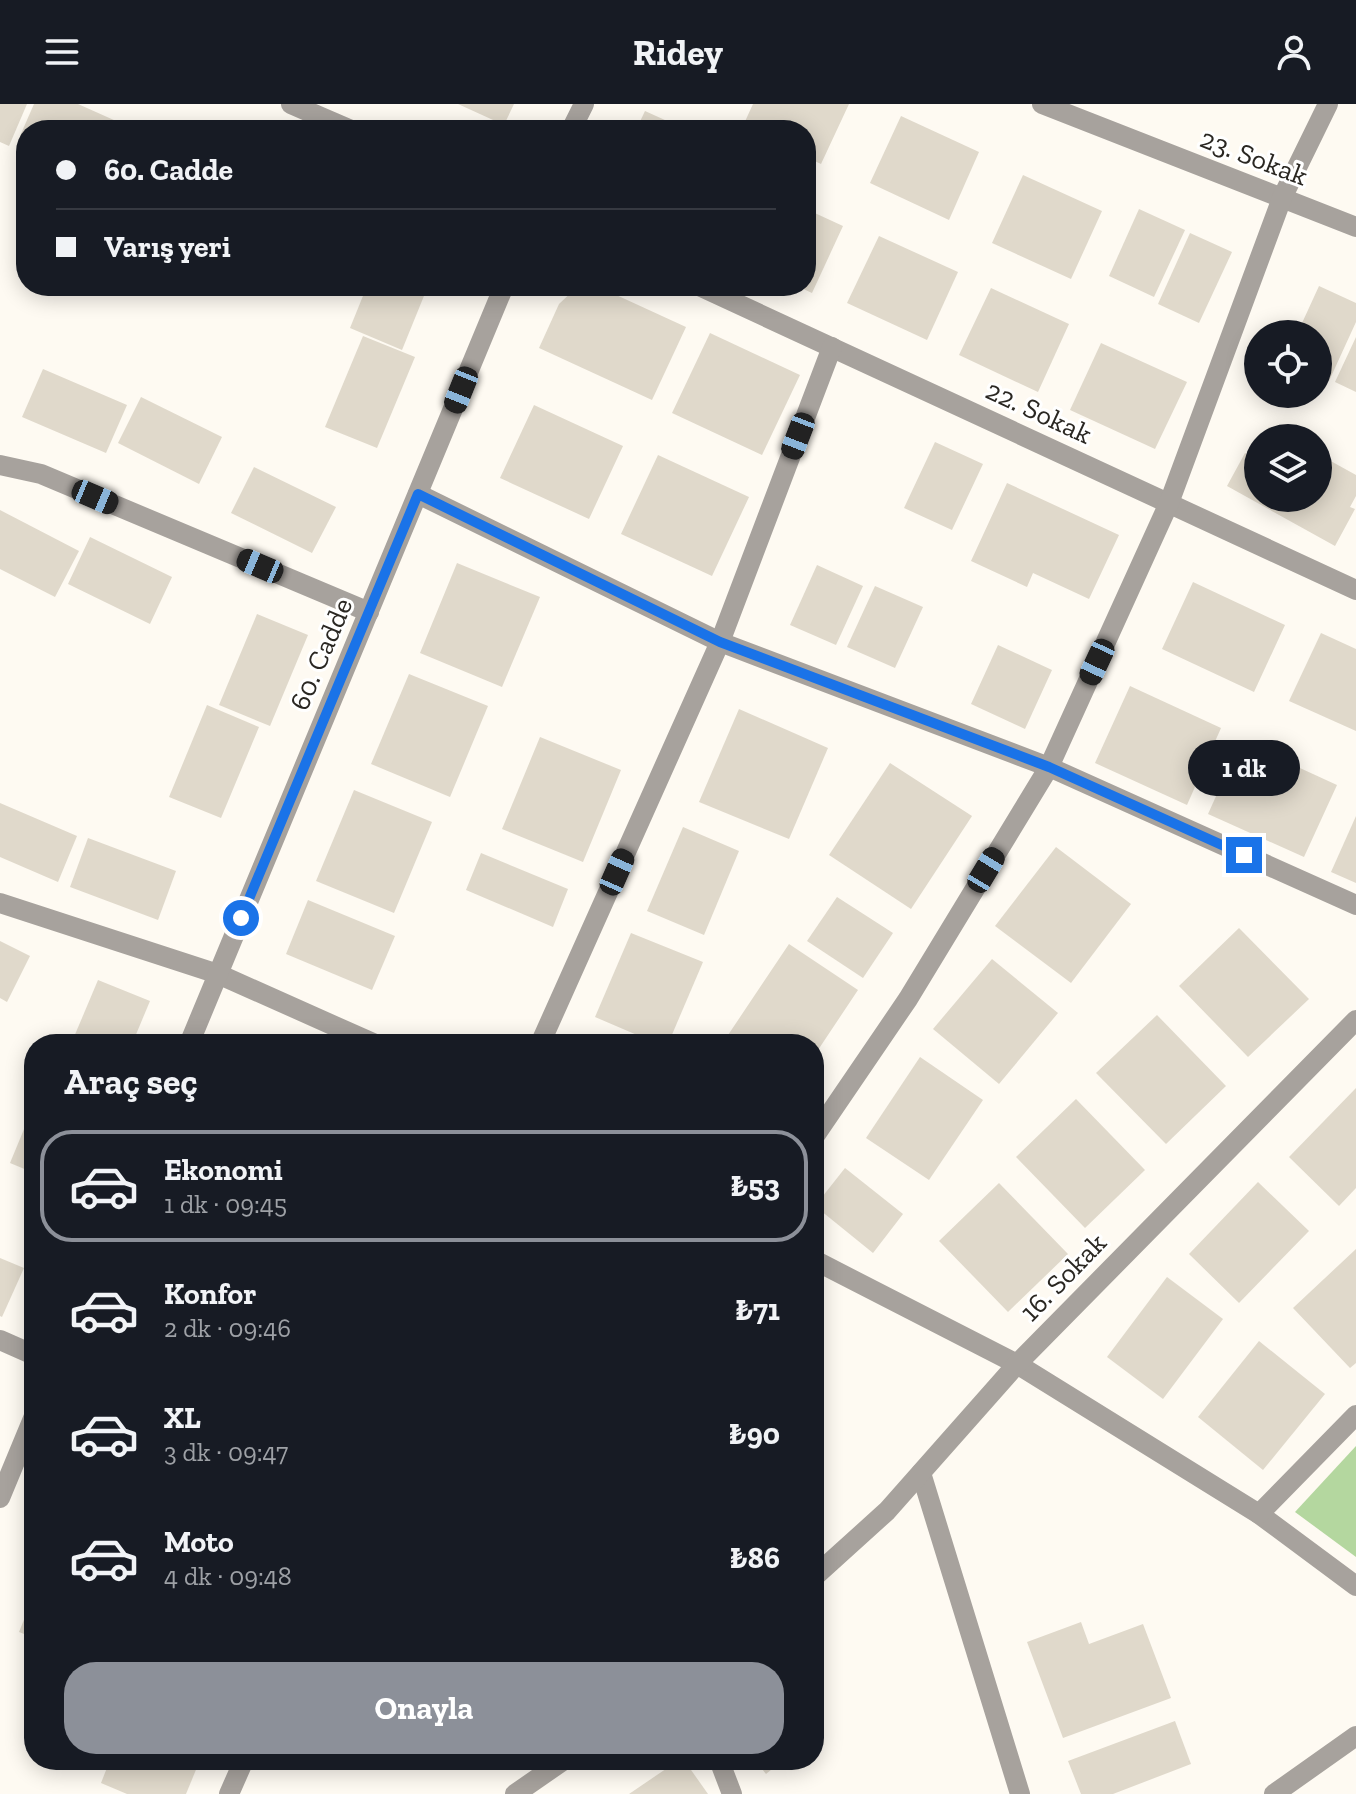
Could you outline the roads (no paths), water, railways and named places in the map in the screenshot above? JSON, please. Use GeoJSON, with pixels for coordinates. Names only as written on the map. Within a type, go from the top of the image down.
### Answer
{"type":"FeatureCollection","features":[{"type":"Feature","properties":{"kind":"street"},"geometry":{"type":"LineString","coordinates":[[291,104],[328,120]]}},
{"type":"Feature","properties":{"kind":"street","name":"23. Sokak"},"geometry":{"type":"LineString","coordinates":[[1042,104],[1356,227]]}},
{"type":"Feature","properties":{"kind":"street"},"geometry":{"type":"LineString","coordinates":[[824,1122],[908,999],[1049,767],[1169,503],[1282,198],[1328,104]]}},
{"type":"Feature","properties":{"kind":"street","name":"60. Cadde"},"geometry":{"type":"LineString","coordinates":[[193,1034],[500,296]]}},
{"type":"Feature","properties":{"kind":"street","name":"22. Sokak"},"geometry":{"type":"LineString","coordinates":[[721,296],[1356,590]]}},
{"type":"Feature","properties":{"kind":"street"},"geometry":{"type":"LineString","coordinates":[[544,1034],[720,642],[832,347]]}},
{"type":"Feature","properties":{"kind":"street"},"geometry":{"type":"LineString","coordinates":[[0,465],[41,474],[369,612]]}},
{"type":"Feature","properties":{"kind":"street"},"geometry":{"type":"LineString","coordinates":[[418,494],[720,642],[1049,767],[1356,905]]}},
{"type":"Feature","properties":{"kind":"street"},"geometry":{"type":"LineString","coordinates":[[0,903],[218,974],[353,1034]]}},
{"type":"Feature","properties":{"kind":"street","name":"16. Sokak"},"geometry":{"type":"LineString","coordinates":[[824,1568],[887,1511],[1017,1364],[1355,1022]]}},
{"type":"Feature","properties":{"kind":"street"},"geometry":{"type":"LineString","coordinates":[[824,1265],[1017,1364],[1259,1514],[1356,1586]]}},
{"type":"Feature","properties":{"kind":"street"},"geometry":{"type":"LineString","coordinates":[[0,1340],[24,1351]]}},
{"type":"Feature","properties":{"kind":"street"},"geometry":{"type":"LineString","coordinates":[[1259,1514],[1356,1415]]}},
{"type":"Feature","properties":{"kind":"street"},"geometry":{"type":"LineString","coordinates":[[0,1498],[24,1440]]}},
{"type":"Feature","properties":{"kind":"street"},"geometry":{"type":"LineString","coordinates":[[921,1473],[1020,1794]]}},
{"type":"Feature","properties":{"kind":"street"},"geometry":{"type":"LineString","coordinates":[[1274,1794],[1356,1736]]}},
{"type":"Feature","properties":{"kind":"street"},"geometry":{"type":"LineString","coordinates":[[229,1794],[240,1770]]}},
{"type":"Feature","properties":{"kind":"street"},"geometry":{"type":"LineString","coordinates":[[515,1794],[550,1770]]}},
{"type":"Feature","properties":{"kind":"street"},"geometry":{"type":"LineString","coordinates":[[723,1770],[732,1794]]}}]}
